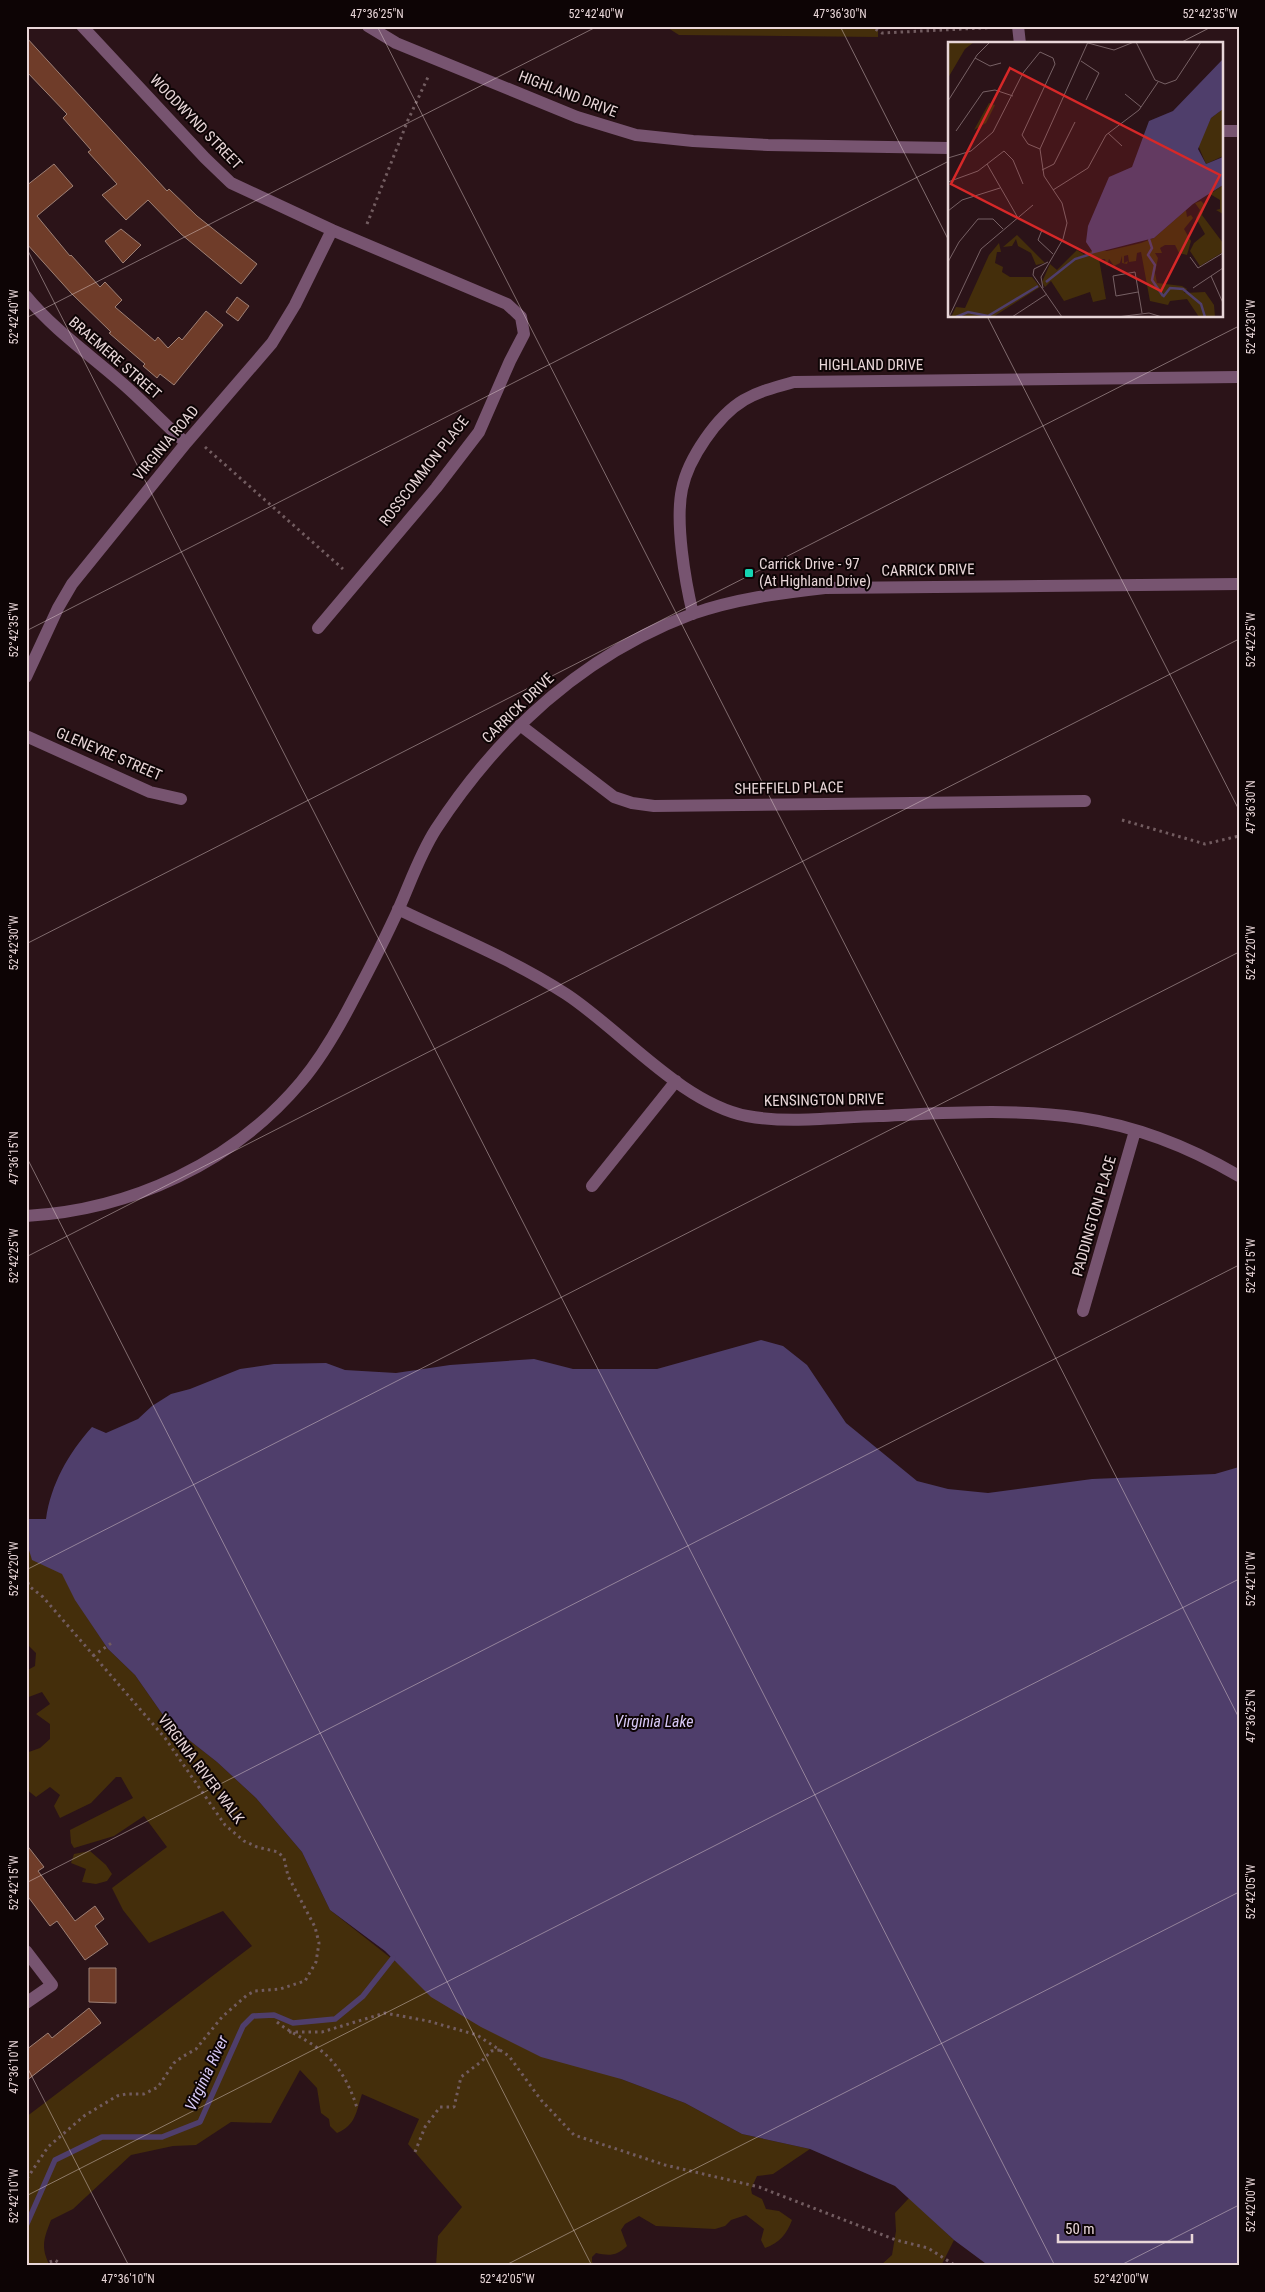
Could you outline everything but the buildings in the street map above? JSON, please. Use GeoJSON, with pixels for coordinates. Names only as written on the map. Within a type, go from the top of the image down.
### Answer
{"type":"FeatureCollection","features":[{"type":"Feature","properties":{"kind":"street","name":"WOODWYND STREET"},"geometry":{"type":"LineString","coordinates":[[82,26],[205,158],[231,183],[332,230]]}},
{"type":"Feature","properties":{"kind":"street","name":"HIGHLAND DRIVE"},"geometry":{"type":"LineString","coordinates":[[368,26],[396,43],[577,117],[636,135],[693,141],[768,145],[948,148]]}},
{"type":"Feature","properties":{"kind":"street"},"geometry":{"type":"LineString","coordinates":[[1018,26],[1020,42]]}},
{"type":"Feature","properties":{"kind":"street"},"geometry":{"type":"LineString","coordinates":[[1222,131],[1239,131]]}},
{"type":"Feature","properties":{"kind":"street","name":"VIRGINIA ROAD"},"geometry":{"type":"LineString","coordinates":[[26,677],[58,608],[72,584],[186,443],[272,343],[295,305],[332,230]]}},
{"type":"Feature","properties":{"kind":"street","name":"ROSSCOMMON PLACE"},"geometry":{"type":"LineString","coordinates":[[318,628],[436,488],[479,432],[524,334],[521,317],[507,304],[332,230]]}},
{"type":"Feature","properties":{"kind":"street","name":"BRAEMERE STREET"},"geometry":{"type":"LineString","coordinates":[[26,296],[44,317],[78,348],[122,383],[186,443]]}},
{"type":"Feature","properties":{"kind":"street","name":"HIGHLAND DRIVE"},"geometry":{"type":"LineString","coordinates":[[693,614],[688,592],[680,511],[681,490],[686,473],[702,443],[720,422],[742,401],[766,389],[794,382],[1239,378]]}},
{"type":"Feature","properties":{"kind":"street","name":"CARRICK DRIVE"},"geometry":{"type":"LineString","coordinates":[[26,1216],[55,1214],[98,1206],[140,1193],[177,1178],[239,1140],[294,1089],[324,1052],[353,1000],[398,909],[417,863],[434,832],[481,767],[542,702],[592,665],[621,648],[693,614],[776,594],[825,588],[1239,584]]}},
{"type":"Feature","properties":{"kind":"street","name":"SHEFFIELD PLACE"},"geometry":{"type":"LineString","coordinates":[[520,724],[614,797],[632,803],[654,806],[1085,802]]}},
{"type":"Feature","properties":{"kind":"street","name":"GLENEYRE STREET"},"geometry":{"type":"LineString","coordinates":[[26,736],[150,792],[181,799]]}},
{"type":"Feature","properties":{"kind":"street","name":"KENSINGTON DRIVE"},"geometry":{"type":"LineString","coordinates":[[398,909],[535,976],[567,994],[676,1081],[712,1104],[746,1116],[778,1120],[957,1113],[1040,1114],[1080,1117],[1135,1131],[1189,1150],[1239,1176]]}},
{"type":"Feature","properties":{"kind":"street"},"geometry":{"type":"LineString","coordinates":[[592,1186],[676,1081]]}},
{"type":"Feature","properties":{"kind":"street","name":"PADDINGTON PLACE"},"geometry":{"type":"LineString","coordinates":[[1083,1310],[1135,1131]]}},
{"type":"Feature","properties":{"kind":"street"},"geometry":{"type":"LineString","coordinates":[[26,1951],[52,1985],[26,2003]]}},
{"type":"Feature","properties":{"kind":"path"},"geometry":{"type":"LineString","coordinates":[[870,26],[882,33],[1003,27]]}},
{"type":"Feature","properties":{"kind":"path"},"geometry":{"type":"LineString","coordinates":[[367,224],[408,120],[429,75]]}},
{"type":"Feature","properties":{"kind":"path"},"geometry":{"type":"LineString","coordinates":[[205,447],[343,569]]}},
{"type":"Feature","properties":{"kind":"path"},"geometry":{"type":"LineString","coordinates":[[1122,820],[1205,844],[1239,836]]}},
{"type":"Feature","properties":{"kind":"path","name":"VIRGINIA RIVER WALK"},"geometry":{"type":"LineString","coordinates":[[26,1576],[29,1586],[43,1597],[165,1738],[225,1824],[244,1841],[257,1847],[278,1852],[284,1858],[288,1876],[315,1927],[318,1953],[305,1982],[280,1989],[255,1990],[222,2018],[196,2049],[182,2056],[174,2063],[158,2087],[144,2094],[117,2096],[84,2116],[48,2147],[26,2180]]}},
{"type":"Feature","properties":{"kind":"path"},"geometry":{"type":"LineString","coordinates":[[93,1656],[113,1642]]}},
{"type":"Feature","properties":{"kind":"path"},"geometry":{"type":"LineString","coordinates":[[289,2032],[322,2032],[385,2013],[399,2014],[477,2035],[509,2056],[541,2100],[574,2135],[665,2165],[759,2187],[896,2240],[928,2248],[956,2266]]}},
{"type":"Feature","properties":{"kind":"path"},"geometry":{"type":"LineString","coordinates":[[277,2022],[289,2032],[310,2042],[329,2056],[345,2078],[357,2108]]}},
{"type":"Feature","properties":{"kind":"path"},"geometry":{"type":"LineString","coordinates":[[415,2152],[425,2128],[440,2107],[454,2107],[462,2077],[491,2051],[501,2050]]}},
{"type":"Feature","properties":{"kind":"path"},"geometry":{"type":"LineString","coordinates":[[45,2266],[47,2263],[55,2260],[63,2266]]}},
{"type":"Feature","properties":{"kind":"shaded area"},"geometry":{"type":"Polygon","coordinates":[[[665,26],[878,26],[878,37],[679,35],[665,26]]]}},
{"type":"Feature","properties":{"kind":"shaded area"},"geometry":{"type":"Polygon","coordinates":[[[51,1532],[81,1608],[108,1649],[135,1675],[170,1725],[217,1762],[256,1798],[302,1852],[330,1910],[406,1970],[621,2079],[685,2103],[742,2134],[810,2149],[773,2174],[757,2176],[751,2189],[752,2194],[762,2199],[766,2209],[779,2211],[792,2220],[788,2230],[782,2237],[765,2248],[761,2240],[764,2229],[746,2215],[731,2220],[725,2226],[715,2229],[656,2226],[639,2216],[625,2224],[621,2230],[627,2246],[620,2252],[613,2254],[596,2253],[592,2257],[592,2262],[596,2266],[436,2266],[438,2236],[462,2207],[408,2144],[419,2119],[362,2094],[352,2122],[337,2133],[330,2126],[329,2119],[321,2113],[317,2088],[300,2070],[271,2123],[231,2122],[196,2145],[173,2146],[131,2155],[73,2209],[51,2220],[44,2243],[45,2253],[50,2266],[26,2266],[26,2117],[252,1946],[223,1911],[149,1943],[123,1910],[112,1888],[167,1847],[144,1816],[114,1836],[74,1848],[71,1843],[70,1830],[133,1798],[121,1777],[116,1777],[91,1803],[60,1818],[54,1806],[60,1795],[50,1787],[36,1797],[26,1789],[26,1753],[40,1748],[50,1739],[50,1724],[36,1714],[50,1704],[42,1692],[26,1698],[26,1671],[35,1666],[36,1653],[26,1643],[26,1540],[28,1542],[51,1532]]]}},
{"type":"Feature","properties":{"kind":"shaded area"},"geometry":{"type":"Polygon","coordinates":[[[90,1851],[106,1865],[112,1874],[107,1881],[96,1884],[82,1882],[86,1869],[71,1863],[74,1854],[90,1851]]]}},
{"type":"Feature","properties":{"kind":"shaded area"},"geometry":{"type":"Polygon","coordinates":[[[909,2198],[954,2240],[941,2266],[880,2266],[892,2255],[896,2231],[895,2213],[909,2198]]]}},
{"type":"Feature","properties":{"kind":"water","name":"Virginia Lake"},"geometry":{"type":"Polygon","coordinates":[[[761,1340],[783,1346],[807,1365],[846,1423],[917,1481],[948,1489],[988,1493],[1092,1479],[1215,1474],[1239,1467],[1239,2266],[989,2266],[954,2240],[895,2186],[810,2149],[742,2134],[685,2103],[621,2079],[541,2057],[481,2027],[431,1997],[385,1951],[330,1910],[302,1852],[256,1798],[217,1762],[170,1725],[135,1675],[108,1649],[75,1600],[62,1574],[32,1560],[26,1540],[26,1519],[46,1519],[48,1506],[62,1470],[75,1448],[92,1427],[106,1433],[138,1419],[152,1406],[171,1394],[190,1389],[240,1369],[274,1364],[326,1363],[345,1370],[396,1373],[450,1365],[534,1359],[573,1369],[657,1369],[761,1340]]]}},
{"type":"Feature","properties":{"kind":"waterway","name":"Virginia River"},"geometry":{"type":"LineString","coordinates":[[26,2226],[55,2160],[102,2137],[162,2137],[200,2122],[243,2026],[253,2016],[274,2015],[293,2023],[335,2019],[363,1996],[393,1958]]}},
{"type":"Feature","properties":{"kind":"place","name":"Carrick Drive - 97 (At Highland Drive)"},"geometry":{"type":"Point","coordinates":[749,573]}}]}
